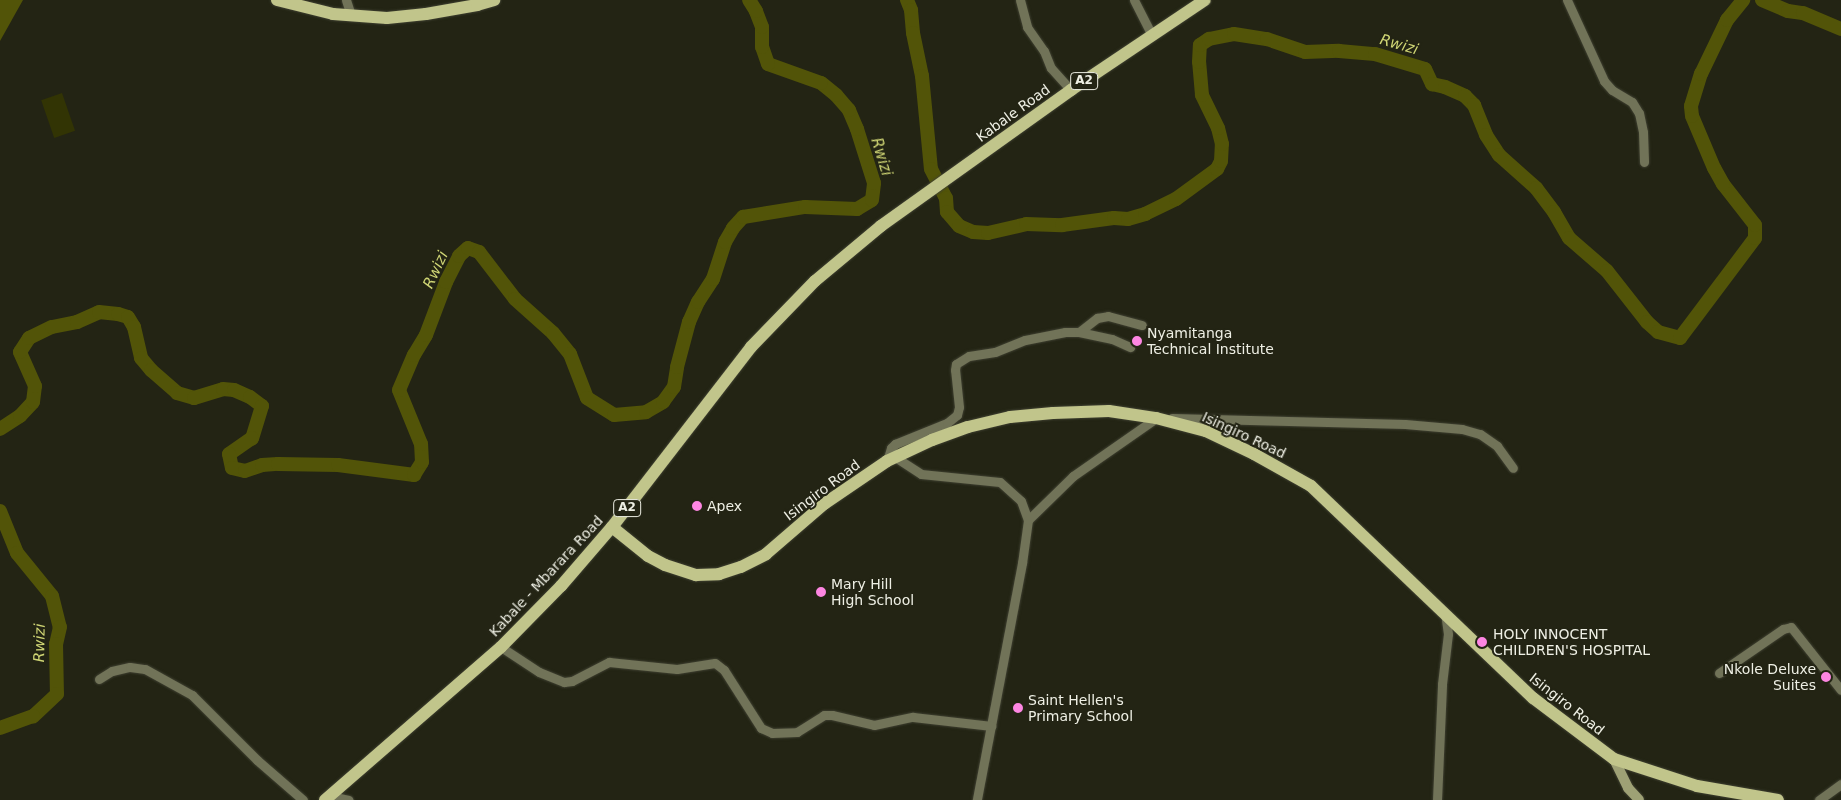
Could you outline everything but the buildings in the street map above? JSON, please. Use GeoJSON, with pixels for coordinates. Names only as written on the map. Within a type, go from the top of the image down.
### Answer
{"type":"FeatureCollection","features":[{"type":"Feature","properties":{"kind":"main road"},"geometry":{"type":"LineString","coordinates":[[277,0],[333,14],[386,18],[426,14],[494,0]]}},
{"type":"Feature","properties":{"kind":"main road","name":"Kabale Road"},"geometry":{"type":"LineString","coordinates":[[914,202],[1151,34],[1205,0]]}},
{"type":"Feature","properties":{"kind":"main road","name":"Kabale - Mbarara Road"},"geometry":{"type":"LineString","coordinates":[[328,798],[501,647],[561,586],[612,527],[751,347],[790,305],[843,256],[914,202]]}},
{"type":"Feature","properties":{"kind":"main road","name":"Isingiro Road"},"geometry":{"type":"LineString","coordinates":[[612,527],[648,556],[664,566],[696,575],[719,574],[741,567],[766,554],[824,504],[891,459],[968,427],[1010,417],[1053,412],[1109,411],[1156,418],[1206,431],[1254,454],[1311,486],[1446,613],[1532,698],[1614,759],[1697,786],[1778,800]]}},
{"type":"Feature","properties":{"kind":"main road"},"geometry":{"type":"LineString","coordinates":[[1614,759],[1628,788],[1639,800]]}},
{"type":"Feature","properties":{"kind":"street"},"geometry":{"type":"LineString","coordinates":[[346,0],[350,15]]}},
{"type":"Feature","properties":{"kind":"street"},"geometry":{"type":"LineString","coordinates":[[1020,0],[1027,27],[1044,51],[1050,68],[1071,90]]}},
{"type":"Feature","properties":{"kind":"street"},"geometry":{"type":"LineString","coordinates":[[1134,0],[1151,34]]}},
{"type":"Feature","properties":{"kind":"street"},"geometry":{"type":"LineString","coordinates":[[1567,0],[1604,81],[1612,90],[1632,102],[1639,113],[1643,132],[1644,162]]}},
{"type":"Feature","properties":{"kind":"street"},"geometry":{"type":"LineString","coordinates":[[1079,332],[1096,318],[1108,316],[1142,325]]}},
{"type":"Feature","properties":{"kind":"street"},"geometry":{"type":"LineString","coordinates":[[977,800],[1028,520],[1022,501],[1000,482],[922,474],[891,459],[891,448],[895,444],[947,423],[957,416],[959,407],[955,370],[960,360],[969,356],[995,352],[1025,340],[1056,332],[1079,332],[1112,339],[1130,347]]}},
{"type":"Feature","properties":{"kind":"street"},"geometry":{"type":"LineString","coordinates":[[1028,520],[1074,476],[1156,418],[1406,424],[1462,428],[1480,434],[1497,446],[1513,468]]}},
{"type":"Feature","properties":{"kind":"street"},"geometry":{"type":"LineString","coordinates":[[1437,800],[1442,684],[1448,634],[1446,613]]}},
{"type":"Feature","properties":{"kind":"street"},"geometry":{"type":"LineString","coordinates":[[1719,673],[1783,629],[1792,627],[1841,690]]}},
{"type":"Feature","properties":{"kind":"street"},"geometry":{"type":"LineString","coordinates":[[501,647],[539,672],[564,682],[572,681],[609,662],[677,670],[715,663],[724,670],[761,728],[772,733],[797,732],[824,716],[832,715],[874,725],[913,717],[991,726]]}},
{"type":"Feature","properties":{"kind":"street"},"geometry":{"type":"LineString","coordinates":[[99,679],[112,671],[130,668],[146,669],[192,695],[257,760],[302,800]]}},
{"type":"Feature","properties":{"kind":"street"},"geometry":{"type":"LineString","coordinates":[[1819,800],[1841,784]]}},
{"type":"Feature","properties":{"kind":"street"},"geometry":{"type":"LineString","coordinates":[[328,798],[349,800]]}},
{"type":"Feature","properties":{"kind":"shaded area"},"geometry":{"type":"Polygon","coordinates":[[[0,0],[23,0],[0,41],[0,0]]]}},
{"type":"Feature","properties":{"kind":"shaded area"},"geometry":{"type":"Polygon","coordinates":[[[62,93],[75,131],[54,138],[41,100],[62,93]]]}},
{"type":"Feature","properties":{"kind":"waterway","name":"Rwizi"},"geometry":{"type":"LineString","coordinates":[[0,429],[20,416],[33,402],[35,386],[20,352],[29,338],[52,327],[77,322],[99,312],[118,314],[128,317],[134,327],[141,358],[151,370],[177,393],[194,398],[223,389],[234,390],[250,397],[262,406],[252,438],[229,454],[232,468],[245,471],[262,465],[338,465],[414,475],[422,462],[421,444],[399,390],[414,355],[426,335],[446,282],[459,256],[468,248],[479,252],[515,299],[553,333],[570,354],[587,398],[614,415],[646,412],[663,402],[674,387],[677,367],[689,322],[698,302],[713,279],[725,242],[733,228],[743,217],[805,207],[857,209],[872,200],[874,183],[849,110],[836,95],[821,83],[768,64],[762,47],[762,27],[756,11],[749,0]]}},
{"type":"Feature","properties":{"kind":"waterway","name":"Rwizi"},"geometry":{"type":"LineString","coordinates":[[907,0],[911,10],[913,33],[922,76],[931,169],[946,198],[947,212],[959,226],[973,232],[988,233],[1026,224],[1062,225],[1114,218],[1128,219],[1145,214],[1176,199],[1217,169],[1221,161],[1222,144],[1218,128],[1202,95],[1199,62],[1200,45],[1209,39],[1234,34],[1267,39],[1305,52],[1339,51],[1375,54],[1425,69],[1432,84],[1445,87],[1465,96],[1474,105],[1486,135],[1499,155],[1536,188],[1554,212],[1569,238],[1607,271],[1647,322],[1658,332],[1680,338],[1755,238],[1755,225],[1723,184],[1714,168],[1692,116],[1691,106],[1701,74],[1727,20],[1743,0]]}},
{"type":"Feature","properties":{"kind":"waterway","name":"Rwizi"},"geometry":{"type":"LineString","coordinates":[[1762,0],[1788,11],[1803,13],[1841,29]]}},
{"type":"Feature","properties":{"kind":"waterway","name":"Rwizi"},"geometry":{"type":"LineString","coordinates":[[0,511],[17,553],[52,596],[60,627],[56,644],[57,694],[33,716],[0,728]]}},
{"type":"Feature","properties":{"kind":"place","name":"Nyamitanga Technical Institute"},"geometry":{"type":"Point","coordinates":[1137,341]}},
{"type":"Feature","properties":{"kind":"place","name":"Apex"},"geometry":{"type":"Point","coordinates":[697,506]}},
{"type":"Feature","properties":{"kind":"place","name":"Mary Hill High School"},"geometry":{"type":"Point","coordinates":[821,592]}},
{"type":"Feature","properties":{"kind":"place","name":"HOLY INNOCENT CHILDREN'S HOSPITAL"},"geometry":{"type":"Point","coordinates":[1482,642]}},
{"type":"Feature","properties":{"kind":"place","name":"Nkole Deluxe Suites"},"geometry":{"type":"Point","coordinates":[1826,677]}},
{"type":"Feature","properties":{"kind":"place","name":"Saint Hellen's Primary School"},"geometry":{"type":"Point","coordinates":[1018,708]}}]}
